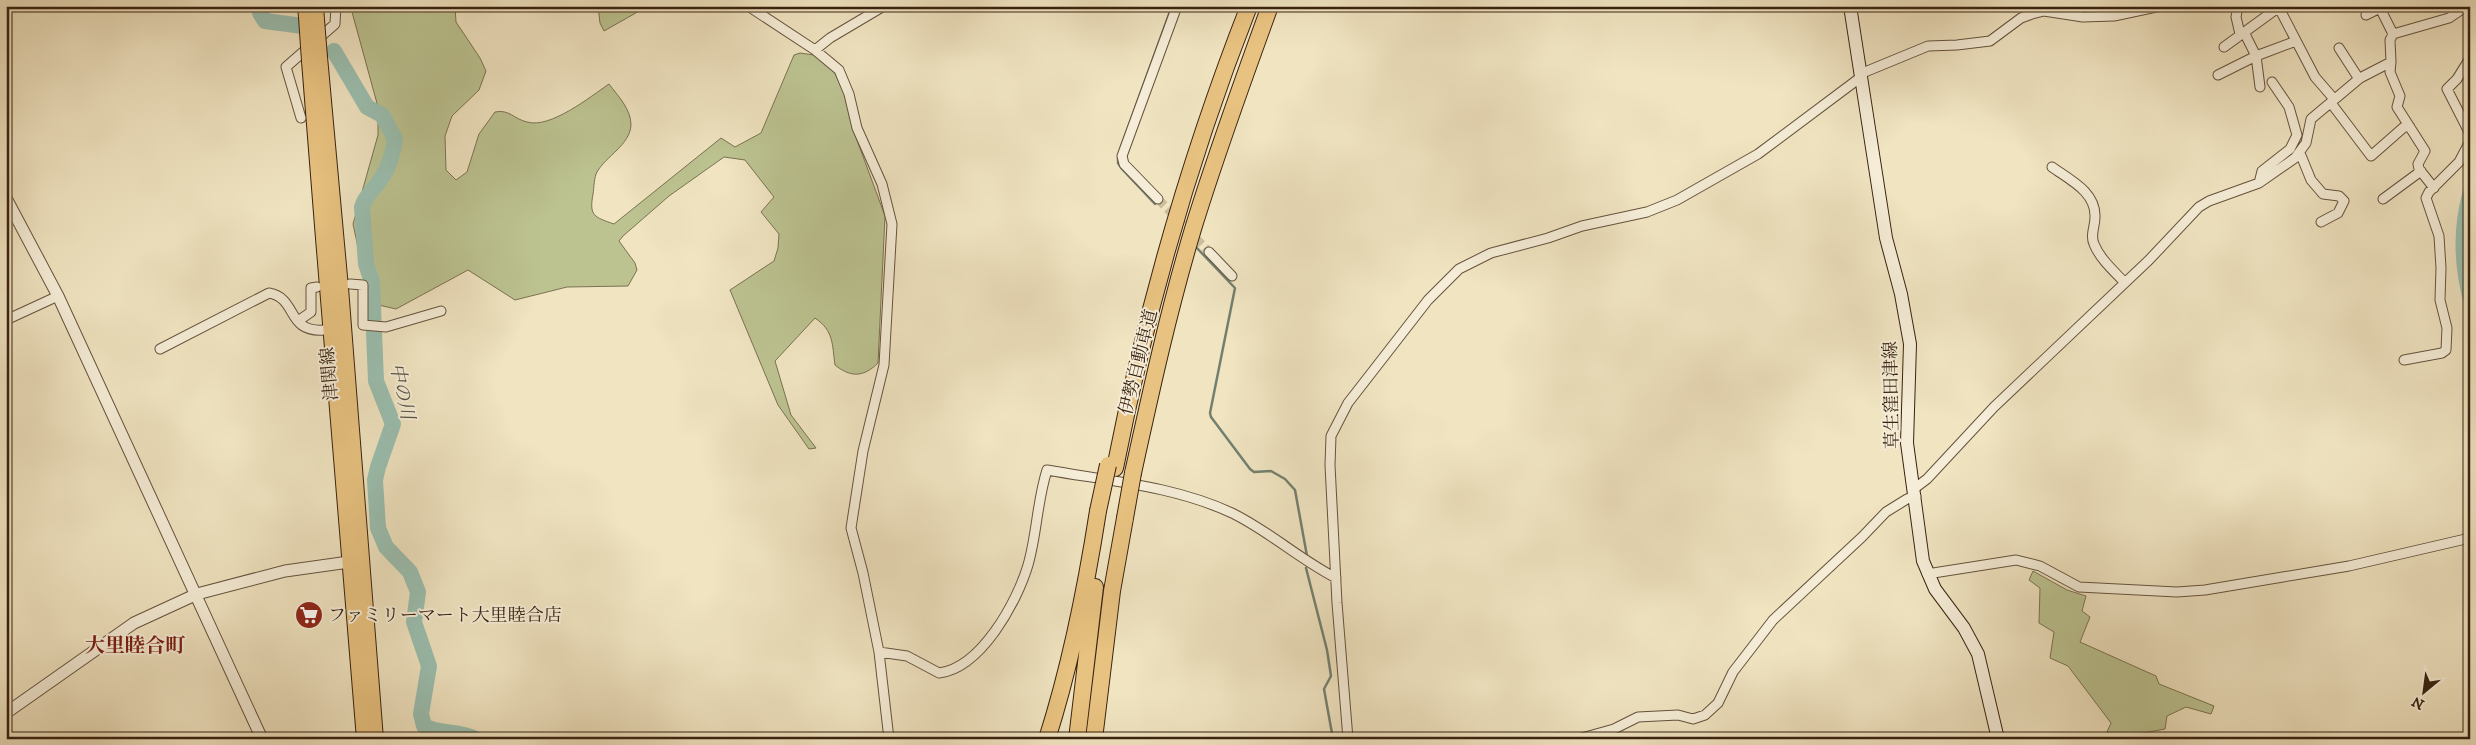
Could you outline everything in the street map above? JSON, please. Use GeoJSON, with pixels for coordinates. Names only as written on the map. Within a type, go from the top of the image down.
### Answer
{"type":"FeatureCollection","features":[{"type":"Feature","properties":{"kind":"highway","name":"伊勢自動車道"},"geometry":{"type":"LineString","coordinates":[[1077,739],[1103,512],[1112,467],[1176,216],[1249,6]]}},
{"type":"Feature","properties":{"kind":"highway","name":"伊勢自動車道"},"geometry":{"type":"LineString","coordinates":[[1094,739],[1112,592],[1124,518],[1155,372],[1193,230],[1228,121],[1270,6]]}},
{"type":"Feature","properties":{"kind":"highway"},"geometry":{"type":"LineString","coordinates":[[1048,739],[1064,687],[1103,512]]}},
{"type":"Feature","properties":{"kind":"highway"},"geometry":{"type":"LineString","coordinates":[[1100,691],[1102,707],[1100,739]]}},
{"type":"Feature","properties":{"kind":"main road","name":"草生窪田津線"},"geometry":{"type":"LineString","coordinates":[[1850,6],[1886,238],[1901,294],[1910,344],[1907,444],[1915,492],[1920,544],[1927,574],[1940,596],[1968,634],[1978,654],[1998,739]]}},
{"type":"Feature","properties":{"kind":"main road","name":"津関線"},"geometry":{"type":"LineString","coordinates":[[311,12],[363,561],[376,739]]}},
{"type":"Feature","properties":{"kind":"main road","name":"津関線"},"geometry":{"type":"LineString","coordinates":[[315,59],[327,275],[347,561],[364,739]]}},
{"type":"Feature","properties":{"kind":"street"},"geometry":{"type":"LineString","coordinates":[[301,118],[286,67],[335,24],[337,19],[336,6]]}},
{"type":"Feature","properties":{"kind":"street"},"geometry":{"type":"LineString","coordinates":[[748,6],[833,63],[842,75],[857,128],[882,184],[892,224],[884,364],[863,451],[851,528],[863,573],[879,652],[889,739]]}},
{"type":"Feature","properties":{"kind":"street"},"geometry":{"type":"LineString","coordinates":[[815,50],[830,38],[884,6]]}},
{"type":"Feature","properties":{"kind":"street"},"geometry":{"type":"LineString","coordinates":[[1158,199],[1124,164],[1122,156],[1177,6]]}},
{"type":"Feature","properties":{"kind":"street"},"geometry":{"type":"LineString","coordinates":[[1348,739],[1330,465],[1333,429],[1348,402],[1442,284],[1459,269],[1492,253],[1548,238],[1582,226],[1647,212],[1677,200],[1758,154],[1861,75],[1928,46],[1957,45],[1990,40],[2020,18],[2044,11],[2083,17],[2114,16],[2161,6]]}},
{"type":"Feature","properties":{"kind":"street"},"geometry":{"type":"LineString","coordinates":[[2238,6],[2236,17],[2242,33],[2256,56],[2260,87]]}},
{"type":"Feature","properties":{"kind":"street"},"geometry":{"type":"LineString","coordinates":[[2434,188],[2420,171],[2418,164],[2425,151],[2397,108],[2400,96],[2390,72],[2390,40],[2393,34],[2449,18],[2467,6]]}},
{"type":"Feature","properties":{"kind":"street"},"geometry":{"type":"LineString","coordinates":[[2224,48],[2279,7],[2315,77],[2371,156],[2404,127],[2410,127]]}},
{"type":"Feature","properties":{"kind":"street"},"geometry":{"type":"LineString","coordinates":[[2366,15],[2380,7],[2393,34]]}},
{"type":"Feature","properties":{"kind":"street"},"geometry":{"type":"LineString","coordinates":[[2218,75],[2256,56],[2296,41]]}},
{"type":"Feature","properties":{"kind":"street"},"geometry":{"type":"LineString","coordinates":[[2339,48],[2360,78]]}},
{"type":"Feature","properties":{"kind":"street"},"geometry":{"type":"LineString","coordinates":[[2470,58],[2457,79],[2446,89],[2470,134]]}},
{"type":"Feature","properties":{"kind":"street"},"geometry":{"type":"LineString","coordinates":[[1578,739],[1614,729],[1638,717],[1678,715],[1693,719],[1705,715],[1718,702],[1733,672],[1773,620],[1886,512],[1915,492],[1994,407],[2125,283],[2199,207],[2209,201],[2259,183],[2300,154],[2306,143],[2311,119],[2360,78],[2390,62]]}},
{"type":"Feature","properties":{"kind":"street"},"geometry":{"type":"LineString","coordinates":[[2259,183],[2262,171],[2290,150],[2297,135],[2290,107],[2272,82]]}},
{"type":"Feature","properties":{"kind":"street"},"geometry":{"type":"LineString","coordinates":[[2404,360],[2442,353],[2446,350],[2448,343],[2447,328],[2440,300],[2442,268],[2438,236],[2426,198],[2459,162],[2470,141]]}},
{"type":"Feature","properties":{"kind":"street"},"geometry":{"type":"LineString","coordinates":[[2300,154],[2311,180],[2323,194],[2339,196],[2344,201],[2338,213],[2321,222]]}},
{"type":"Feature","properties":{"kind":"street"},"geometry":{"type":"LineString","coordinates":[[2052,168],[2079,186],[2090,198],[2095,216],[2092,236],[2094,244],[2102,258],[2125,283]]}},
{"type":"Feature","properties":{"kind":"street"},"geometry":{"type":"LineString","coordinates":[[2383,199],[2420,171]]}},
{"type":"Feature","properties":{"kind":"street"},"geometry":{"type":"LineString","coordinates":[[6,198],[58,296],[197,594],[262,739]]}},
{"type":"Feature","properties":{"kind":"street"},"geometry":{"type":"LineString","coordinates":[[1209,252],[1232,276]]}},
{"type":"Feature","properties":{"kind":"street"},"geometry":{"type":"LineString","coordinates":[[350,284],[363,285],[363,325],[380,327],[394,325],[441,311]]}},
{"type":"Feature","properties":{"kind":"street"},"geometry":{"type":"LineString","coordinates":[[298,321],[310,312],[312,288],[318,287]]}},
{"type":"Feature","properties":{"kind":"street"},"geometry":{"type":"LineString","coordinates":[[160,348],[269,293],[284,301],[298,321],[307,329],[324,330]]}},
{"type":"Feature","properties":{"kind":"street"},"geometry":{"type":"LineString","coordinates":[[6,320],[58,296]]}},
{"type":"Feature","properties":{"kind":"street"},"geometry":{"type":"LineString","coordinates":[[879,652],[907,656],[939,673],[958,668],[975,654],[1004,618],[1027,568],[1047,470],[1172,492],[1197,500],[1242,519],[1278,540],[1303,560],[1336,578]]}},
{"type":"Feature","properties":{"kind":"street"},"geometry":{"type":"LineString","coordinates":[[1927,574],[2016,560],[2027,561],[2040,566],[2079,586],[2177,592],[2206,590],[2350,566],[2470,538]]}},
{"type":"Feature","properties":{"kind":"street"},"geometry":{"type":"LineString","coordinates":[[6,713],[134,624],[197,594],[285,571],[347,561],[363,561]]}},
{"type":"Feature","properties":{"kind":"green space"},"geometry":{"type":"Polygon","coordinates":[[[353,6],[455,6],[456,22],[480,58],[486,71],[479,90],[452,116],[445,136],[446,170],[456,180],[467,172],[479,134],[495,112],[508,113],[527,122],[547,121],[581,104],[609,84],[626,108],[631,125],[627,139],[597,172],[592,207],[594,215],[614,224],[721,138],[735,147],[761,133],[794,55],[800,53],[814,55],[832,68],[845,93],[854,132],[885,216],[878,363],[868,371],[857,374],[846,372],[835,365],[829,333],[815,318],[775,361],[791,415],[816,448],[809,449],[778,405],[730,290],[774,261],[778,248],[779,234],[761,212],[774,197],[745,160],[724,157],[669,196],[623,236],[619,241],[635,263],[637,270],[628,286],[567,287],[515,300],[468,270],[396,309],[370,303],[353,224],[378,135],[378,107],[352,12],[353,6]]]}},
{"type":"Feature","properties":{"kind":"green space"},"geometry":{"type":"Polygon","coordinates":[[[598,6],[648,6],[604,31],[600,23],[598,6]]]}},
{"type":"Feature","properties":{"kind":"green space"},"geometry":{"type":"Polygon","coordinates":[[[2033,571],[2067,590],[2086,596],[2082,611],[2090,617],[2080,642],[2156,676],[2159,684],[2214,706],[2211,714],[2186,707],[2167,716],[2165,729],[2112,739],[2107,732],[2111,723],[2068,666],[2050,658],[2054,632],[2039,623],[2040,588],[2029,580],[2033,571]]]}},
{"type":"Feature","properties":{"kind":"waterway","name":"中の川"},"geometry":{"type":"LineString","coordinates":[[261,6],[260,13],[265,21],[303,26]]}},
{"type":"Feature","properties":{"kind":"waterway"},"geometry":{"type":"LineString","coordinates":[[1121,147],[1172,6]]}},
{"type":"Feature","properties":{"kind":"waterway","name":"中の川"},"geometry":{"type":"LineString","coordinates":[[334,51],[367,107],[382,115],[395,139],[387,168],[362,207],[366,264],[372,282],[376,381],[393,424],[375,480],[378,528],[386,547],[410,572],[418,592],[414,622],[429,666],[421,714],[424,726],[436,731],[463,734],[475,739]]}},
{"type":"Feature","properties":{"kind":"waterway"},"geometry":{"type":"LineString","coordinates":[[1118,157],[1118,163],[1122,169],[1155,204]]}},
{"type":"Feature","properties":{"kind":"waterway"},"geometry":{"type":"LineString","coordinates":[[2470,195],[2464,233],[2465,271],[2470,296]]}},
{"type":"Feature","properties":{"kind":"waterway"},"geometry":{"type":"LineString","coordinates":[[1195,246],[1235,288],[1210,413],[1211,417],[1250,469],[1254,472],[1271,471],[1285,479],[1295,490],[1307,556]]}},
{"type":"Feature","properties":{"kind":"waterway"},"geometry":{"type":"LineString","coordinates":[[1306,568],[1327,650],[1331,676],[1324,689],[1333,739]]}},
{"type":"Feature","properties":{"kind":"tunnel"},"geometry":{"type":"LineString","coordinates":[[1158,199],[1209,252]]}},
{"type":"Feature","properties":{"kind":"place","name":"ファミリーマート大里睦合店"},"geometry":{"type":"Point","coordinates":[309,615]}},
{"type":"Feature","properties":{"kind":"district","name":"大里睦合町"},"geometry":{"type":"Point","coordinates":[135,645]}}]}
